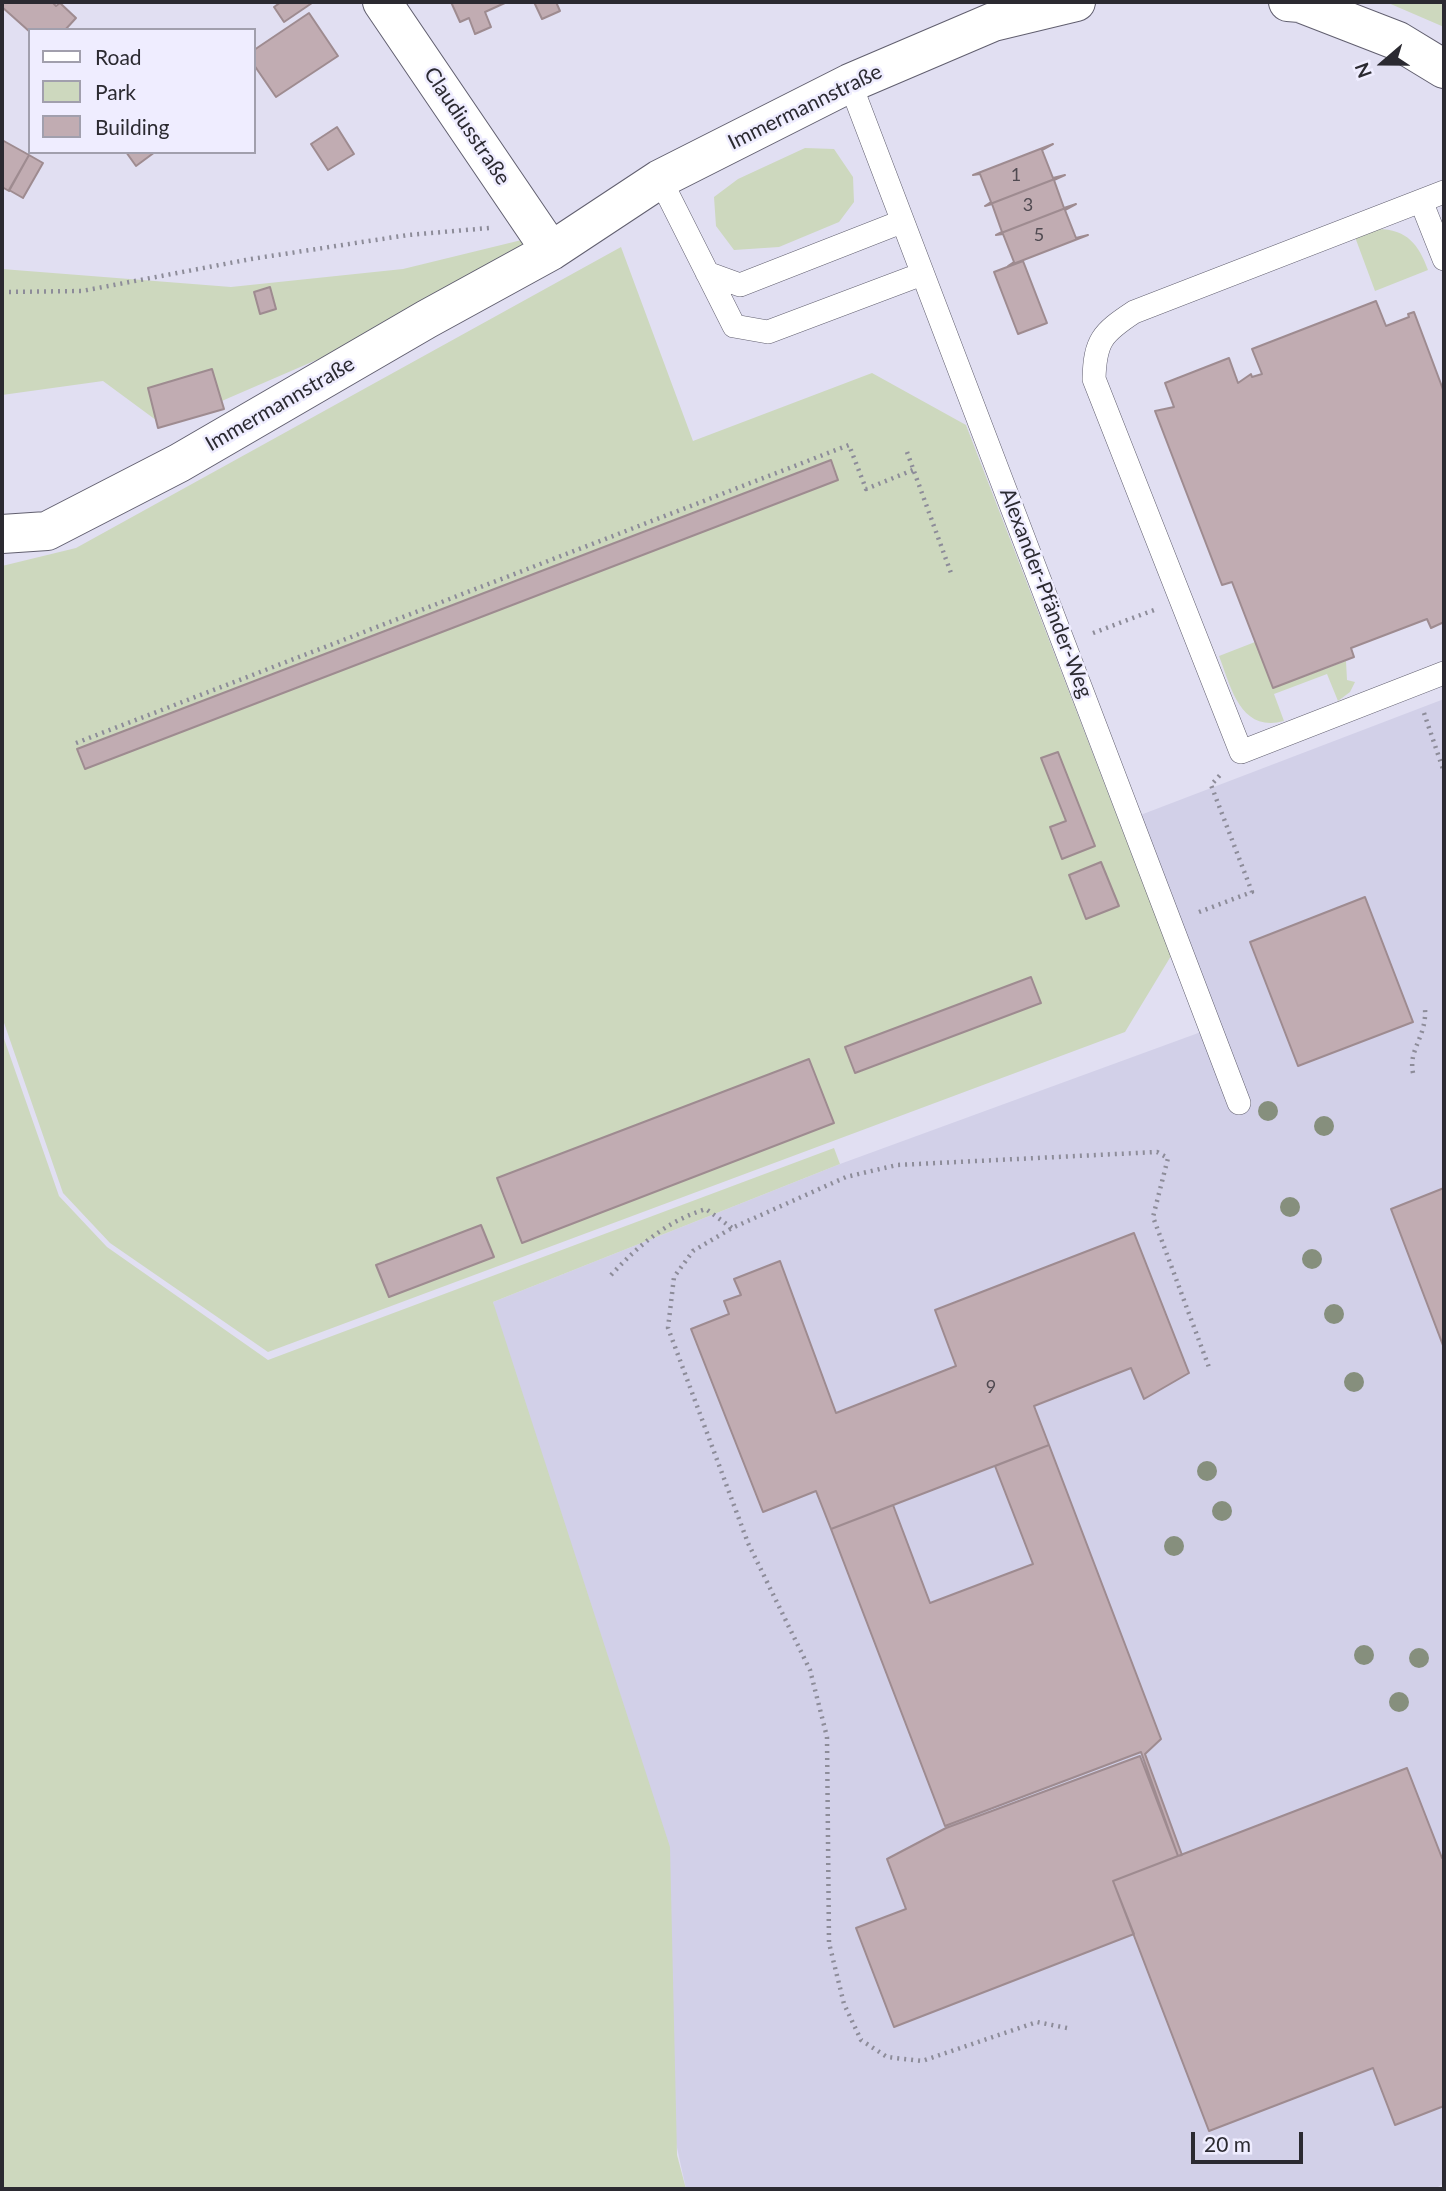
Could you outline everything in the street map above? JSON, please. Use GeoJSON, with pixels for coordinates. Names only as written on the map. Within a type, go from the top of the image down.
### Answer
{"type":"FeatureCollection","features":[{"type":"Feature","properties":{"kind":"street","name":"Claudiusstraße"},"geometry":{"type":"LineString","coordinates":[[382,2],[551,251]]}},
{"type":"Feature","properties":{"kind":"street","name":"Immermannstraße"},"geometry":{"type":"LineString","coordinates":[[2,534],[47,531],[179,463],[427,319],[551,251],[660,179],[850,83],[993,22],[1076,2]]}},
{"type":"Feature","properties":{"kind":"street"},"geometry":{"type":"LineString","coordinates":[[1296,2],[1398,41],[1444,69]]}},
{"type":"Feature","properties":{"kind":"lane","name":"Alexander-Pfänder-Weg"},"geometry":{"type":"LineString","coordinates":[[850,83],[1239,1103]]}},
{"type":"Feature","properties":{"kind":"lane"},"geometry":{"type":"LineString","coordinates":[[660,179],[734,326],[768,332],[922,274]]}},
{"type":"Feature","properties":{"kind":"lane"},"geometry":{"type":"LineString","coordinates":[[1444,192],[1134,312],[1110,328],[1095,348],[1094,379],[1241,752],[1444,673]]}},
{"type":"Feature","properties":{"kind":"lane"},"geometry":{"type":"LineString","coordinates":[[1421,201],[1444,260]]}},
{"type":"Feature","properties":{"kind":"lane"},"geometry":{"type":"LineString","coordinates":[[707,273],[740,285],[901,222]]}},
{"type":"Feature","properties":{"kind":"path"},"geometry":{"type":"LineString","coordinates":[[2,292],[82,291],[251,258],[408,235],[501,226],[551,251]]}},
{"type":"Feature","properties":{"kind":"path"},"geometry":{"type":"LineString","coordinates":[[76,743],[849,445],[866,489],[913,470]]}},
{"type":"Feature","properties":{"kind":"path"},"geometry":{"type":"LineString","coordinates":[[906,452],[951,573]]}},
{"type":"Feature","properties":{"kind":"path"},"geometry":{"type":"LineString","coordinates":[[1066,644],[1180,600]]}},
{"type":"Feature","properties":{"kind":"path"},"geometry":{"type":"LineString","coordinates":[[1172,923],[1252,892],[1211,785],[1241,752]]}},
{"type":"Feature","properties":{"kind":"path"},"geometry":{"type":"LineString","coordinates":[[1413,1073],[1411,1060],[1426,1027],[1425,1008]]}},
{"type":"Feature","properties":{"kind":"path"},"geometry":{"type":"LineString","coordinates":[[1067,2028],[1037,2022],[922,2061],[887,2057],[861,2040],[844,2004],[829,1943],[827,1737],[810,1670],[748,1543],[668,1328],[674,1277],[693,1251],[732,1228],[846,1177],[897,1165],[1157,1152],[1168,1158],[1153,1217],[1210,1370]]}},
{"type":"Feature","properties":{"kind":"path"},"geometry":{"type":"LineString","coordinates":[[611,1275],[643,1241],[682,1216],[706,1209],[732,1228]]}},
{"type":"Feature","properties":{"kind":"shaded area"},"geometry":{"type":"Polygon","coordinates":[[[1444,699],[1444,2183],[1435,2189],[686,2189],[493,1302],[840,1164],[1201,1032],[1130,819],[1444,699]]]}},
{"type":"Feature","properties":{"kind":"green space"},"geometry":{"type":"Polygon","coordinates":[[[1386,2],[1444,2],[1444,27],[1386,2]]]}},
{"type":"Feature","properties":{"kind":"green space"},"geometry":{"type":"Polygon","coordinates":[[[805,148],[834,149],[853,177],[854,202],[839,222],[779,247],[734,250],[716,226],[714,197],[738,179],[805,148]]]}},
{"type":"Feature","properties":{"kind":"green space"},"geometry":{"type":"Polygon","coordinates":[[[1378,229],[1404,235],[1416,246],[1428,270],[1375,291],[1355,237],[1378,229]]]}},
{"type":"Feature","properties":{"kind":"green space"},"geometry":{"type":"Polygon","coordinates":[[[538,236],[425,313],[164,426],[103,381],[2,395],[2,269],[231,287],[403,269],[538,236]]]}},
{"type":"Feature","properties":{"kind":"green space"},"geometry":{"type":"Polygon","coordinates":[[[621,247],[693,441],[872,373],[966,425],[1171,956],[1125,1032],[268,1352],[110,1243],[63,1193],[2,1017],[2,566],[76,548],[621,247]]]}},
{"type":"Feature","properties":{"kind":"green space"},"geometry":{"type":"Polygon","coordinates":[[[1255,642],[1273,688],[1346,661],[1347,680],[1355,682],[1350,692],[1338,701],[1327,674],[1274,694],[1284,721],[1269,723],[1257,720],[1247,714],[1240,705],[1219,656],[1255,642]]]}},
{"type":"Feature","properties":{"kind":"green space"},"geometry":{"type":"Polygon","coordinates":[[[2,1033],[59,1196],[107,1247],[268,1360],[834,1148],[840,1164],[493,1302],[670,1847],[677,2155],[686,2189],[2,2189],[2,1033]]]}},
{"type":"Feature","properties":{"kind":"building"},"geometry":{"type":"Polygon","coordinates":[[[2,2],[52,2],[56,6],[60,3],[76,18],[67,28],[28,28],[28,30],[2,7],[2,2]]]}},
{"type":"Feature","properties":{"kind":"building"},"geometry":{"type":"Polygon","coordinates":[[[281,2],[312,3],[284,22],[274,7],[281,2]]]}},
{"type":"Feature","properties":{"kind":"building"},"geometry":{"type":"Polygon","coordinates":[[[451,2],[507,2],[485,12],[491,27],[475,34],[469,18],[460,22],[451,2]]]}},
{"type":"Feature","properties":{"kind":"building"},"geometry":{"type":"Polygon","coordinates":[[[534,2],[556,2],[560,11],[542,19],[534,2]]]}},
{"type":"Feature","properties":{"kind":"building"},"geometry":{"type":"Polygon","coordinates":[[[309,13],[338,56],[276,97],[256,68],[256,49],[309,13]]]}},
{"type":"Feature","properties":{"kind":"building"},"geometry":{"type":"Polygon","coordinates":[[[337,127],[354,154],[328,170],[311,144],[337,127]]]}},
{"type":"Feature","properties":{"kind":"building"},"geometry":{"type":"Polygon","coordinates":[[[2,140],[29,155],[9,191],[2,187],[2,140]]]}},
{"type":"Feature","properties":{"kind":"building"},"geometry":{"type":"Polygon","coordinates":[[[1053,144],[1042,150],[1053,178],[1065,175],[985,206],[991,202],[980,174],[973,175],[1053,144]]]}},
{"type":"Feature","properties":{"kind":"building"},"geometry":{"type":"Polygon","coordinates":[[[127,154],[152,154],[136,166],[127,154]]]}},
{"type":"Feature","properties":{"kind":"building"},"geometry":{"type":"Polygon","coordinates":[[[29,155],[43,163],[23,198],[9,190],[29,155]]]}},
{"type":"Feature","properties":{"kind":"building"},"geometry":{"type":"Polygon","coordinates":[[[1065,175],[1054,180],[1064,208],[1076,204],[996,235],[1002,232],[992,204],[985,206],[1065,175]]]}},
{"type":"Feature","properties":{"kind":"building"},"geometry":{"type":"Polygon","coordinates":[[[1076,204],[1065,210],[1076,238],[1088,235],[1008,266],[1014,262],[1003,234],[996,235],[1076,204]]]}},
{"type":"Feature","properties":{"kind":"building"},"geometry":{"type":"Polygon","coordinates":[[[1023,261],[1047,323],[1018,334],[994,272],[1023,261]]]}},
{"type":"Feature","properties":{"kind":"building"},"geometry":{"type":"Polygon","coordinates":[[[270,287],[276,309],[260,314],[254,292],[270,287]]]}},
{"type":"Feature","properties":{"kind":"building"},"geometry":{"type":"Polygon","coordinates":[[[1376,301],[1386,326],[1409,317],[1408,314],[1414,312],[1444,392],[1444,622],[1431,628],[1427,619],[1351,648],[1354,657],[1273,688],[1232,582],[1222,585],[1155,411],[1174,407],[1165,383],[1229,358],[1238,383],[1251,374],[1252,377],[1262,374],[1252,349],[1376,301]]]}},
{"type":"Feature","properties":{"kind":"building"},"geometry":{"type":"Polygon","coordinates":[[[212,369],[224,409],[158,428],[148,388],[212,369]]]}},
{"type":"Feature","properties":{"kind":"building"},"geometry":{"type":"Polygon","coordinates":[[[831,460],[838,480],[85,769],[77,749],[831,460]]]}},
{"type":"Feature","properties":{"kind":"building"},"geometry":{"type":"Polygon","coordinates":[[[1058,752],[1095,846],[1062,859],[1050,827],[1066,821],[1041,758],[1058,752]]]}},
{"type":"Feature","properties":{"kind":"building"},"geometry":{"type":"Polygon","coordinates":[[[1101,862],[1119,906],[1086,919],[1069,875],[1101,862]]]}},
{"type":"Feature","properties":{"kind":"building"},"geometry":{"type":"Polygon","coordinates":[[[1365,897],[1413,1022],[1298,1066],[1250,942],[1365,897]]]}},
{"type":"Feature","properties":{"kind":"building"},"geometry":{"type":"Polygon","coordinates":[[[1031,977],[1041,1003],[855,1073],[845,1047],[1031,977]]]}},
{"type":"Feature","properties":{"kind":"building"},"geometry":{"type":"Polygon","coordinates":[[[809,1059],[834,1123],[522,1243],[497,1178],[809,1059]]]}},
{"type":"Feature","properties":{"kind":"building"},"geometry":{"type":"Polygon","coordinates":[[[1444,1188],[1444,1348],[1391,1209],[1444,1188]]]}},
{"type":"Feature","properties":{"kind":"building"},"geometry":{"type":"Polygon","coordinates":[[[481,1225],[494,1257],[389,1297],[376,1265],[481,1225]]]}},
{"type":"Feature","properties":{"kind":"building"},"geometry":{"type":"Polygon","coordinates":[[[1134,1233],[1189,1373],[1144,1399],[1131,1368],[1034,1406],[1049,1445],[831,1529],[816,1491],[763,1512],[691,1329],[729,1314],[724,1301],[741,1295],[734,1279],[780,1261],[836,1413],[956,1366],[935,1310],[1134,1233]]]}},
{"type":"Feature","properties":{"kind":"building"},"geometry":{"type":"Polygon","coordinates":[[[1049,1445],[1161,1739],[1145,1754],[1182,1855],[1178,1856],[1141,1752],[945,1826],[831,1529],[893,1505],[930,1603],[1033,1564],[995,1466],[1049,1445]]]}},
{"type":"Feature","properties":{"kind":"building"},"geometry":{"type":"Polygon","coordinates":[[[1140,1756],[1178,1856],[1113,1881],[1134,1934],[894,2027],[856,1928],[906,1909],[887,1859],[946,1828],[1140,1756]]]}},
{"type":"Feature","properties":{"kind":"building"},"geometry":{"type":"Polygon","coordinates":[[[1407,1768],[1442,1858],[1444,1857],[1444,2106],[1395,2125],[1373,2068],[1209,2131],[1113,1881],[1407,1768]]]}}]}
